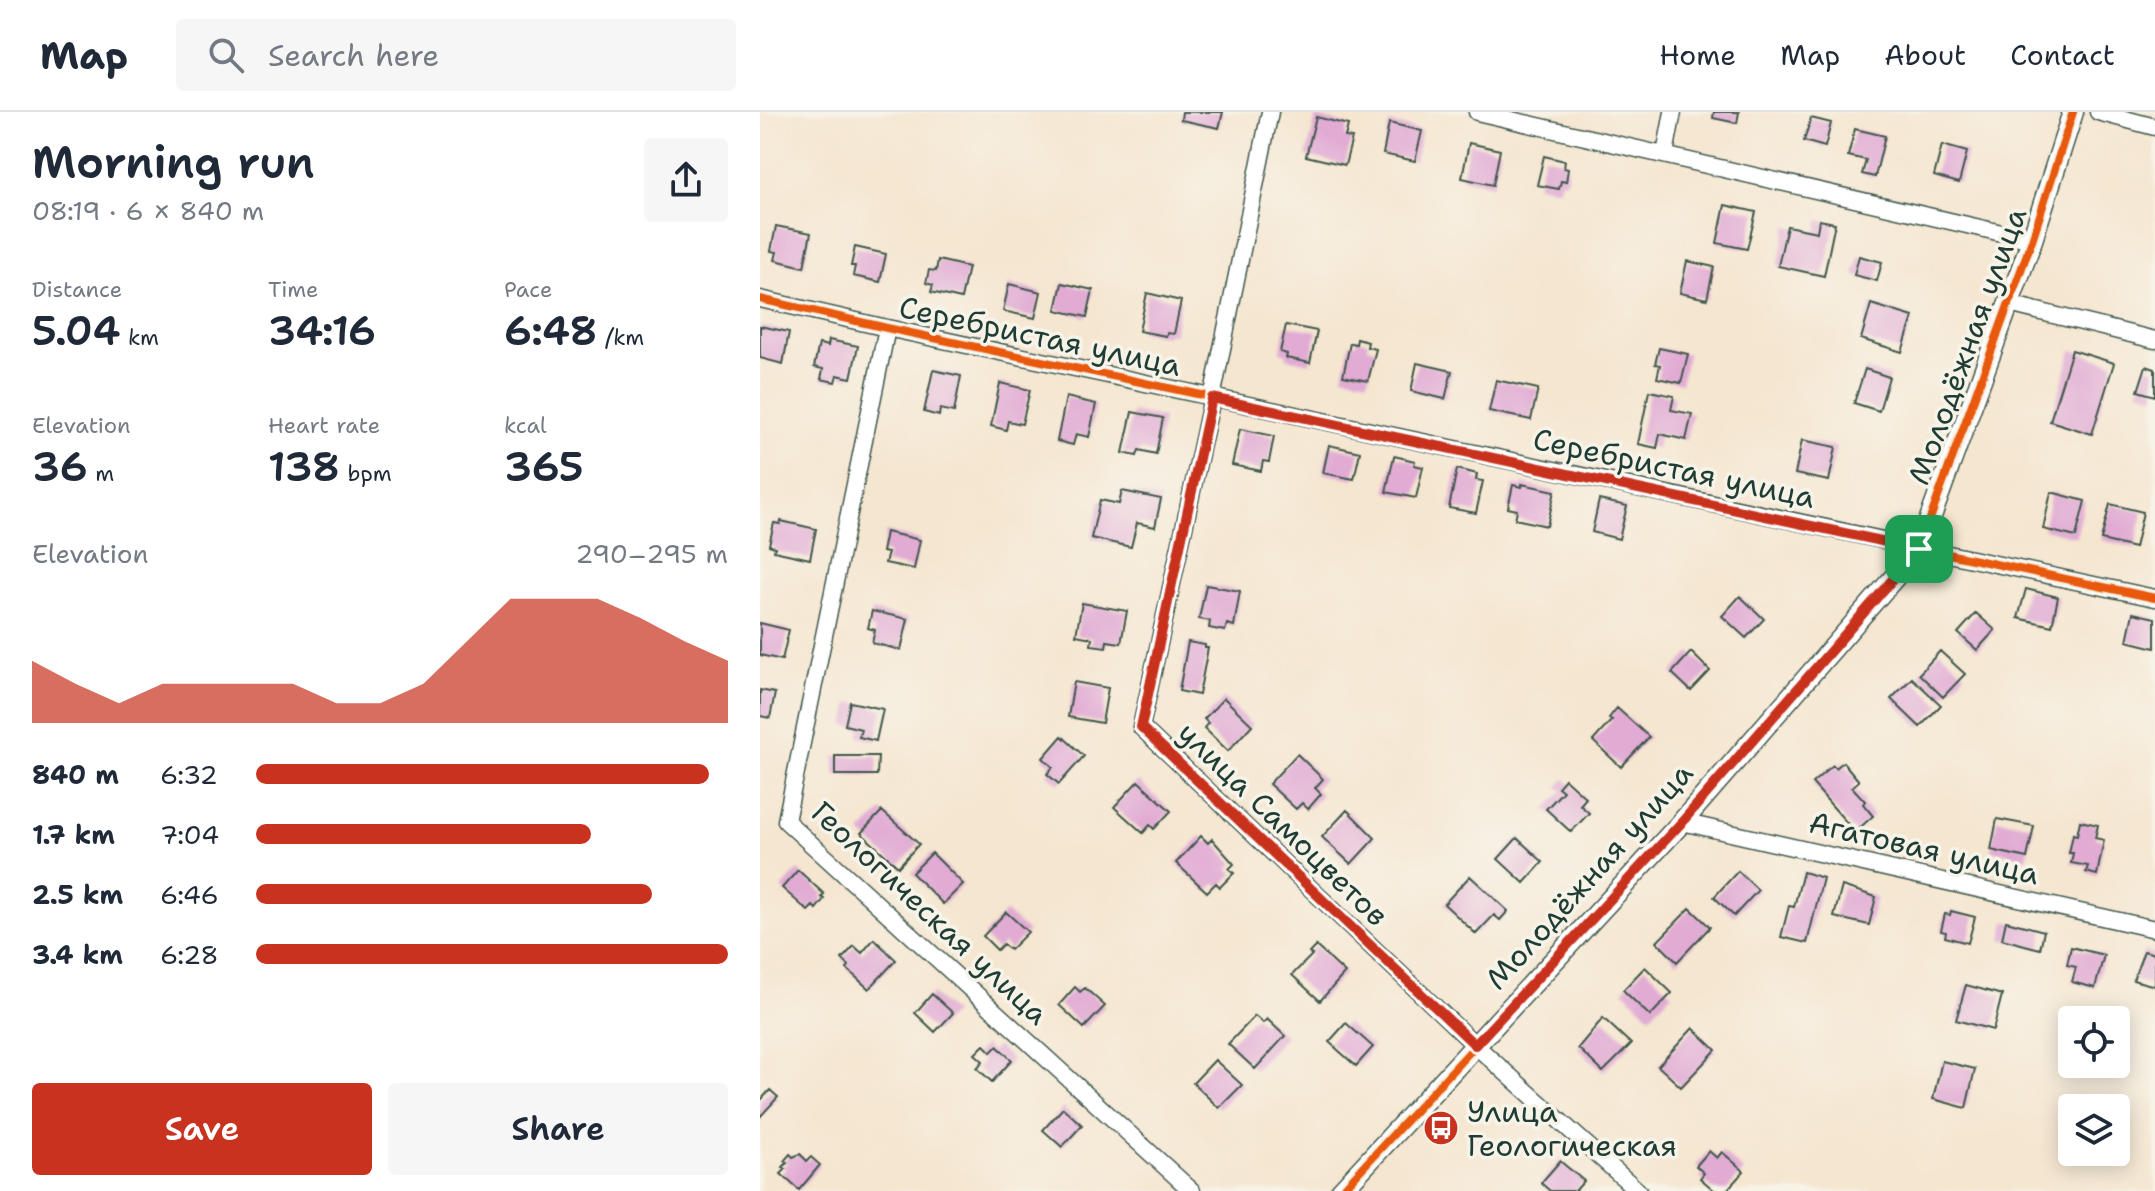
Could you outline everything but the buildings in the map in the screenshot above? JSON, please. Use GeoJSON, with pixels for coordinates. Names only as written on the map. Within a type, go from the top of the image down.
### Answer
{"type":"FeatureCollection","features":[{"type":"Feature","properties":{"kind":"street","name":"улица Самоцветов"},"geometry":{"type":"LineString","coordinates":[[1270,112],[1141,727],[1475,1045],[1638,1191]]}},
{"type":"Feature","properties":{"kind":"street"},"geometry":{"type":"LineString","coordinates":[[1477,112],[2032,240]]}},
{"type":"Feature","properties":{"kind":"street"},"geometry":{"type":"LineString","coordinates":[[1665,154],[1673,112]]}},
{"type":"Feature","properties":{"kind":"street","name":"Молодёжная улица"},"geometry":{"type":"LineString","coordinates":[[1341,1191],[1682,822],[1919,549],[2032,240],[2073,112]]}},
{"type":"Feature","properties":{"kind":"street"},"geometry":{"type":"LineString","coordinates":[[2098,112],[2155,127]]}},
{"type":"Feature","properties":{"kind":"street","name":"Серебристая улица"},"geometry":{"type":"LineString","coordinates":[[760,299],[2155,598]]}},
{"type":"Feature","properties":{"kind":"street"},"geometry":{"type":"LineString","coordinates":[[2009,304],[2155,340]]}},
{"type":"Feature","properties":{"kind":"street","name":"Геологическая улица"},"geometry":{"type":"LineString","coordinates":[[887,328],[786,821],[1192,1191]]}},
{"type":"Feature","properties":{"kind":"street","name":"Агатовая улица"},"geometry":{"type":"LineString","coordinates":[[1682,822],[2155,929]]}},
{"type":"Feature","properties":{"kind":"cycle path"},"geometry":{"type":"LineString","coordinates":[[1341,1191],[1682,822],[1919,549],[2032,240],[2073,112]]}},
{"type":"Feature","properties":{"kind":"cycle path"},"geometry":{"type":"LineString","coordinates":[[760,299],[2155,598]]}},
{"type":"Feature","properties":{"kind":"place","name":"Улица Геологическая"},"geometry":{"type":"Point","coordinates":[1441,1128]}},
{"type":"Feature","properties":{"kind":"route"},"geometry":{"type":"LineString","coordinates":[[1212,398],[1919,549],[1682,822],[1475,1045],[1141,727],[1212,398]]}}]}
